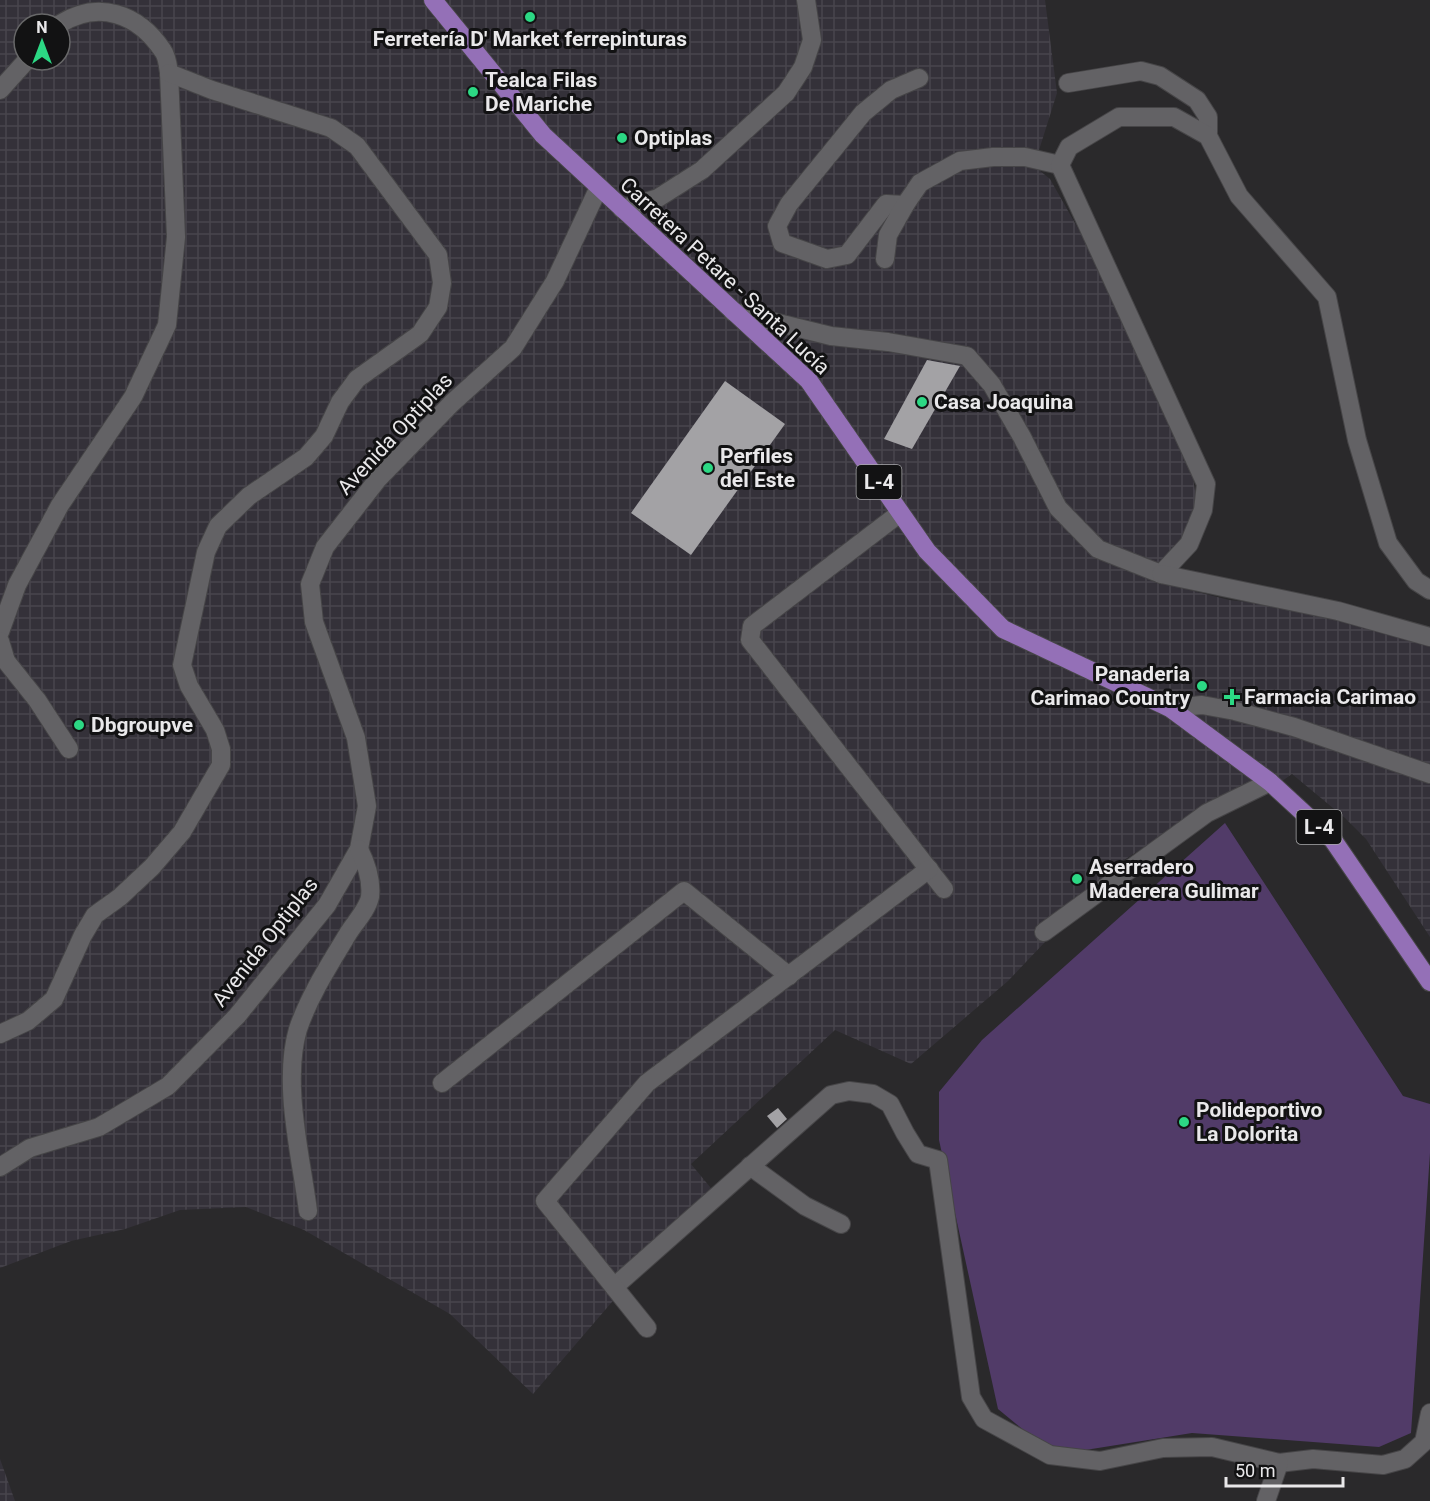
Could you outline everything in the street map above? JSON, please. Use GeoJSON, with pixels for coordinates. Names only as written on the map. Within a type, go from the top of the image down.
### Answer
{"type":"FeatureCollection","features":[{"type":"Feature","properties":{"kind":"main road","name":"Carretera Petare - Santa Lucía"},"geometry":{"type":"LineString","coordinates":[[433,0],[543,135],[808,381],[927,551],[1003,629],[1170,708],[1270,782],[1333,840],[1430,982]]}},
{"type":"Feature","properties":{"kind":"street"},"geometry":{"type":"LineString","coordinates":[[622,209],[658,198],[702,170],[786,93],[803,67],[812,40],[807,0]]}},
{"type":"Feature","properties":{"kind":"street"},"geometry":{"type":"LineString","coordinates":[[0,632],[17,585],[49,525],[133,397],[167,325],[176,237],[169,73],[164,52],[141,27],[115,10],[96,7],[72,14]]}},
{"type":"Feature","properties":{"kind":"street"},"geometry":{"type":"LineString","coordinates":[[0,90],[16,72]]}},
{"type":"Feature","properties":{"kind":"street"},"geometry":{"type":"LineString","coordinates":[[1068,83],[1141,72],[1160,76],[1197,100],[1208,117],[1208,136],[1239,196],[1327,297],[1357,440],[1388,543],[1416,581],[1430,590]]}},
{"type":"Feature","properties":{"kind":"street"},"geometry":{"type":"LineString","coordinates":[[0,1034],[28,1021],[54,999],[82,936],[95,915],[120,897],[152,867],[182,832],[221,765],[221,749],[215,730],[189,686],[182,665],[206,552],[218,526],[249,496],[306,457],[324,436],[340,402],[357,380],[420,334],[438,307],[442,283],[438,255],[357,146],[331,128],[212,90],[169,73]]}},
{"type":"Feature","properties":{"kind":"street"},"geometry":{"type":"LineString","coordinates":[[904,205],[886,204],[847,255],[827,259],[782,243],[777,226],[789,204],[862,113],[891,90],[919,78]]}},
{"type":"Feature","properties":{"kind":"street"},"geometry":{"type":"LineString","coordinates":[[1060,165],[1069,147],[1119,117],[1174,117],[1208,136]]}},
{"type":"Feature","properties":{"kind":"street"},"geometry":{"type":"LineString","coordinates":[[885,259],[888,235],[904,205],[920,183],[960,161],[993,157],[1025,157],[1060,165]]}},
{"type":"Feature","properties":{"kind":"street"},"geometry":{"type":"LineString","coordinates":[[1060,165],[1206,484],[1203,510],[1189,544],[1161,574]]}},
{"type":"Feature","properties":{"kind":"street","name":"Avenida Optiplas"},"geometry":{"type":"LineString","coordinates":[[0,1167],[30,1148],[99,1127],[168,1086],[237,1016],[327,905],[359,849],[367,806],[356,738],[314,622],[310,584],[325,547],[378,478],[453,403],[513,348],[555,281],[599,187]]}},
{"type":"Feature","properties":{"kind":"street"},"geometry":{"type":"LineString","coordinates":[[733,312],[831,336],[888,342],[967,356],[992,386],[1022,437],[1058,508],[1098,549],[1161,574],[1338,611],[1430,638]]}},
{"type":"Feature","properties":{"kind":"street"},"geometry":{"type":"LineString","coordinates":[[900,513],[752,626],[750,640],[944,889]]}},
{"type":"Feature","properties":{"kind":"street"},"geometry":{"type":"LineString","coordinates":[[0,641],[6,661],[37,700],[69,749]]}},
{"type":"Feature","properties":{"kind":"street"},"geometry":{"type":"LineString","coordinates":[[1170,708],[1202,705],[1235,711],[1294,727],[1430,774]]}},
{"type":"Feature","properties":{"kind":"street"},"geometry":{"type":"LineString","coordinates":[[1044,932],[1207,813],[1270,782]]}},
{"type":"Feature","properties":{"kind":"street"},"geometry":{"type":"LineString","coordinates":[[308,1211],[291,1090],[292,1058],[298,1030],[313,992],[370,899],[370,880],[359,849]]}},
{"type":"Feature","properties":{"kind":"street"},"geometry":{"type":"LineString","coordinates":[[647,1328],[545,1201],[647,1083],[929,869]]}},
{"type":"Feature","properties":{"kind":"street"},"geometry":{"type":"LineString","coordinates":[[442,1083],[684,891],[789,976]]}},
{"type":"Feature","properties":{"kind":"street"},"geometry":{"type":"LineString","coordinates":[[614,1287],[831,1095],[849,1091],[873,1094],[890,1104],[904,1133],[918,1154],[938,1160],[971,1397],[984,1419],[1050,1455],[1100,1461],[1163,1448],[1212,1447],[1279,1463],[1313,1459],[1383,1465],[1405,1459],[1424,1442],[1430,1413]]}},
{"type":"Feature","properties":{"kind":"street"},"geometry":{"type":"LineString","coordinates":[[750,1166],[805,1206],[841,1224]]}},
{"type":"Feature","properties":{"kind":"street"},"geometry":{"type":"LineString","coordinates":[[1266,1501],[1279,1463]]}},
{"type":"Feature","properties":{"kind":"shaded area"},"geometry":{"type":"Polygon","coordinates":[[[0,0],[1045,0],[1057,93],[1034,166],[1050,179],[1102,271],[1191,466],[1196,497],[1192,523],[1158,582],[1229,600],[1283,606],[1430,631],[1430,937],[1366,839],[1345,818],[1292,774],[1268,791],[1169,831],[1121,862],[1008,981],[911,1064],[835,1030],[691,1164],[715,1193],[636,1274],[533,1394],[450,1314],[304,1230],[246,1207],[180,1210],[125,1229],[71,1241],[0,1268],[0,0]]]}},
{"type":"Feature","properties":{"kind":"shaded area","name":"Polideportivo La Dolorita"},"geometry":{"type":"Polygon","coordinates":[[[1225,823],[1403,1096],[1430,1104],[1430,1153],[1411,1433],[1379,1447],[1192,1433],[1054,1455],[998,1409],[939,1140],[939,1092],[982,1040],[1225,823]]]}},
{"type":"Feature","properties":{"kind":"shaded area"},"geometry":{"type":"Polygon","coordinates":[[[0,1459],[15,1501],[0,1501],[0,1459]]]}},
{"type":"Feature","properties":{"kind":"building","name":"Casa Joaquina"},"geometry":{"type":"Polygon","coordinates":[[[927,360],[960,366],[912,449],[884,439],[927,360]]]}},
{"type":"Feature","properties":{"kind":"building","name":"Perfiles del Este"},"geometry":{"type":"Polygon","coordinates":[[[725,381],[785,424],[691,555],[631,513],[725,381]]]}},
{"type":"Feature","properties":{"kind":"building"},"geometry":{"type":"Polygon","coordinates":[[[778,1108],[787,1119],[777,1128],[767,1116],[778,1108]]]}},
{"type":"Feature","properties":{"kind":"place","name":"Ferretería D' Market ferrepinturas"},"geometry":{"type":"Point","coordinates":[530,17]}},
{"type":"Feature","properties":{"kind":"place","name":"Tealca Filas De Mariche"},"geometry":{"type":"Point","coordinates":[473,92]}},
{"type":"Feature","properties":{"kind":"place","name":"Optiplas"},"geometry":{"type":"Point","coordinates":[622,138]}},
{"type":"Feature","properties":{"kind":"place","name":"Casa Joaquina"},"geometry":{"type":"Point","coordinates":[922,402]}},
{"type":"Feature","properties":{"kind":"place","name":"Perfiles del Este"},"geometry":{"type":"Point","coordinates":[708,468]}},
{"type":"Feature","properties":{"kind":"place","name":"Panaderia Carimao Country"},"geometry":{"type":"Point","coordinates":[1202,686]}},
{"type":"Feature","properties":{"kind":"place","name":"Farmacia Carimao"},"geometry":{"type":"Point","coordinates":[1232,697]}},
{"type":"Feature","properties":{"kind":"place","name":"Dbgroupve"},"geometry":{"type":"Point","coordinates":[79,725]}},
{"type":"Feature","properties":{"kind":"place","name":"Aserradero Maderera Gulimar"},"geometry":{"type":"Point","coordinates":[1077,879]}},
{"type":"Feature","properties":{"kind":"place","name":"Polideportivo La Dolorita"},"geometry":{"type":"Point","coordinates":[1184,1122]}}]}
